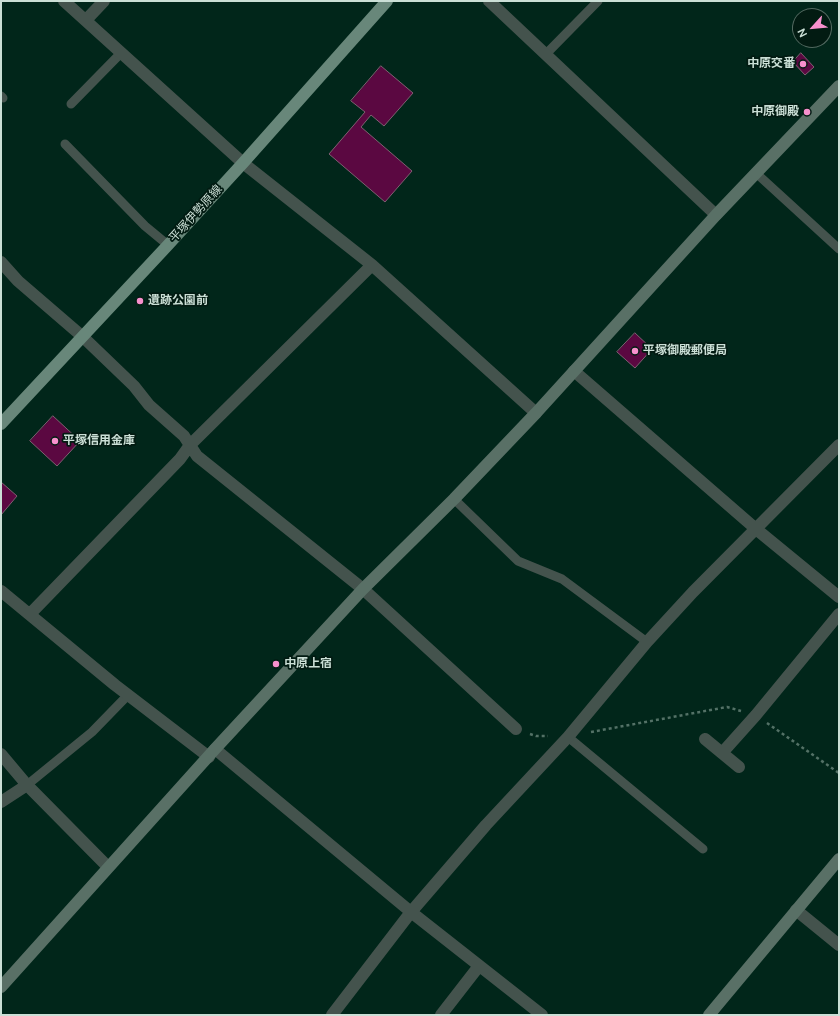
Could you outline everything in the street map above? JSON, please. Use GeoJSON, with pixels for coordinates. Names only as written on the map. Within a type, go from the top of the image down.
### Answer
{"type":"FeatureCollection","features":[{"type":"Feature","properties":{"kind":"main road","name":"平塚伊勢原線"},"geometry":{"type":"LineString","coordinates":[[1,424],[243,163],[387,1]]}},
{"type":"Feature","properties":{"kind":"street"},"geometry":{"type":"LineString","coordinates":[[64,1],[243,163],[372,265],[536,413]]}},
{"type":"Feature","properties":{"kind":"street"},"geometry":{"type":"LineString","coordinates":[[86,20],[104,1]]}},
{"type":"Feature","properties":{"kind":"street"},"geometry":{"type":"LineString","coordinates":[[489,1],[716,215]]}},
{"type":"Feature","properties":{"kind":"street"},"geometry":{"type":"LineString","coordinates":[[3,982],[363,589],[454,499],[536,413],[716,215],[837,93]]}},
{"type":"Feature","properties":{"kind":"street"},"geometry":{"type":"LineString","coordinates":[[1,262],[18,281],[83,337],[134,386],[149,405],[184,436],[197,456],[363,589],[516,729]]}},
{"type":"Feature","properties":{"kind":"street"},"geometry":{"type":"LineString","coordinates":[[30,614],[180,459],[190,445],[372,265]]}},
{"type":"Feature","properties":{"kind":"street"},"geometry":{"type":"LineString","coordinates":[[574,371],[756,529],[839,598]]}},
{"type":"Feature","properties":{"kind":"street"},"geometry":{"type":"LineString","coordinates":[[332,1015],[411,912],[486,825],[568,737],[647,642],[693,592],[839,445]]}},
{"type":"Feature","properties":{"kind":"street"},"geometry":{"type":"LineString","coordinates":[[1,591],[115,686],[212,753],[542,1015]]}},
{"type":"Feature","properties":{"kind":"street"},"geometry":{"type":"LineString","coordinates":[[722,753],[756,715],[839,614]]}},
{"type":"Feature","properties":{"kind":"street"},"geometry":{"type":"LineString","coordinates":[[705,740],[739,767]]}},
{"type":"Feature","properties":{"kind":"street"},"geometry":{"type":"LineString","coordinates":[[1,754],[27,785],[108,867]]}},
{"type":"Feature","properties":{"kind":"street"},"geometry":{"type":"LineString","coordinates":[[1,802],[27,785]]}},
{"type":"Feature","properties":{"kind":"street"},"geometry":{"type":"LineString","coordinates":[[709,1015],[839,859]]}},
{"type":"Feature","properties":{"kind":"street"},"geometry":{"type":"LineString","coordinates":[[796,910],[839,945]]}},
{"type":"Feature","properties":{"kind":"street"},"geometry":{"type":"LineString","coordinates":[[441,1015],[479,966]]}},
{"type":"Feature","properties":{"kind":"lane"},"geometry":{"type":"LineString","coordinates":[[546,54],[598,1]]}},
{"type":"Feature","properties":{"kind":"lane"},"geometry":{"type":"LineString","coordinates":[[71,104],[122,52]]}},
{"type":"Feature","properties":{"kind":"lane"},"geometry":{"type":"LineString","coordinates":[[65,144],[145,226],[168,245]]}},
{"type":"Feature","properties":{"kind":"lane"},"geometry":{"type":"LineString","coordinates":[[756,173],[839,249]]}},
{"type":"Feature","properties":{"kind":"lane"},"geometry":{"type":"LineString","coordinates":[[454,499],[518,561],[562,579],[647,642]]}},
{"type":"Feature","properties":{"kind":"lane"},"geometry":{"type":"LineString","coordinates":[[27,785],[92,732],[128,695]]}},
{"type":"Feature","properties":{"kind":"lane"},"geometry":{"type":"LineString","coordinates":[[568,737],[703,849]]}},
{"type":"Feature","properties":{"kind":"path"},"geometry":{"type":"LineString","coordinates":[[516,729],[536,736],[568,737],[727,707],[756,715],[839,773]]}},
{"type":"Feature","properties":{"kind":"building","name":"中原交番"},"geometry":{"type":"Polygon","coordinates":[[[801,53],[814,67],[805,75],[793,62],[801,53]]]}},
{"type":"Feature","properties":{"kind":"building"},"geometry":{"type":"Polygon","coordinates":[[[381,66],[413,93],[384,126],[371,115],[361,127],[412,171],[385,202],[329,154],[365,112],[351,101],[381,66]]]}},
{"type":"Feature","properties":{"kind":"building","name":"平塚御殿郵便局"},"geometry":{"type":"Polygon","coordinates":[[[635,333],[652,349],[635,368],[617,352],[635,333]]]}},
{"type":"Feature","properties":{"kind":"building","name":"平塚信用金庫"},"geometry":{"type":"Polygon","coordinates":[[[53,416],[80,441],[57,466],[30,441],[53,416]]]}},
{"type":"Feature","properties":{"kind":"building"},"geometry":{"type":"Polygon","coordinates":[[[1,482],[17,496],[1,515],[1,482]]]}},
{"type":"Feature","properties":{"kind":"place","name":"中原交番"},"geometry":{"type":"Point","coordinates":[803,64]}},
{"type":"Feature","properties":{"kind":"place","name":"中原御殿"},"geometry":{"type":"Point","coordinates":[807,112]}},
{"type":"Feature","properties":{"kind":"place","name":"遺跡公園前"},"geometry":{"type":"Point","coordinates":[140,301]}},
{"type":"Feature","properties":{"kind":"place","name":"平塚御殿郵便局"},"geometry":{"type":"Point","coordinates":[635,351]}},
{"type":"Feature","properties":{"kind":"place","name":"平塚信用金庫"},"geometry":{"type":"Point","coordinates":[55,441]}},
{"type":"Feature","properties":{"kind":"place","name":"中原上宿"},"geometry":{"type":"Point","coordinates":[276,664]}}]}
